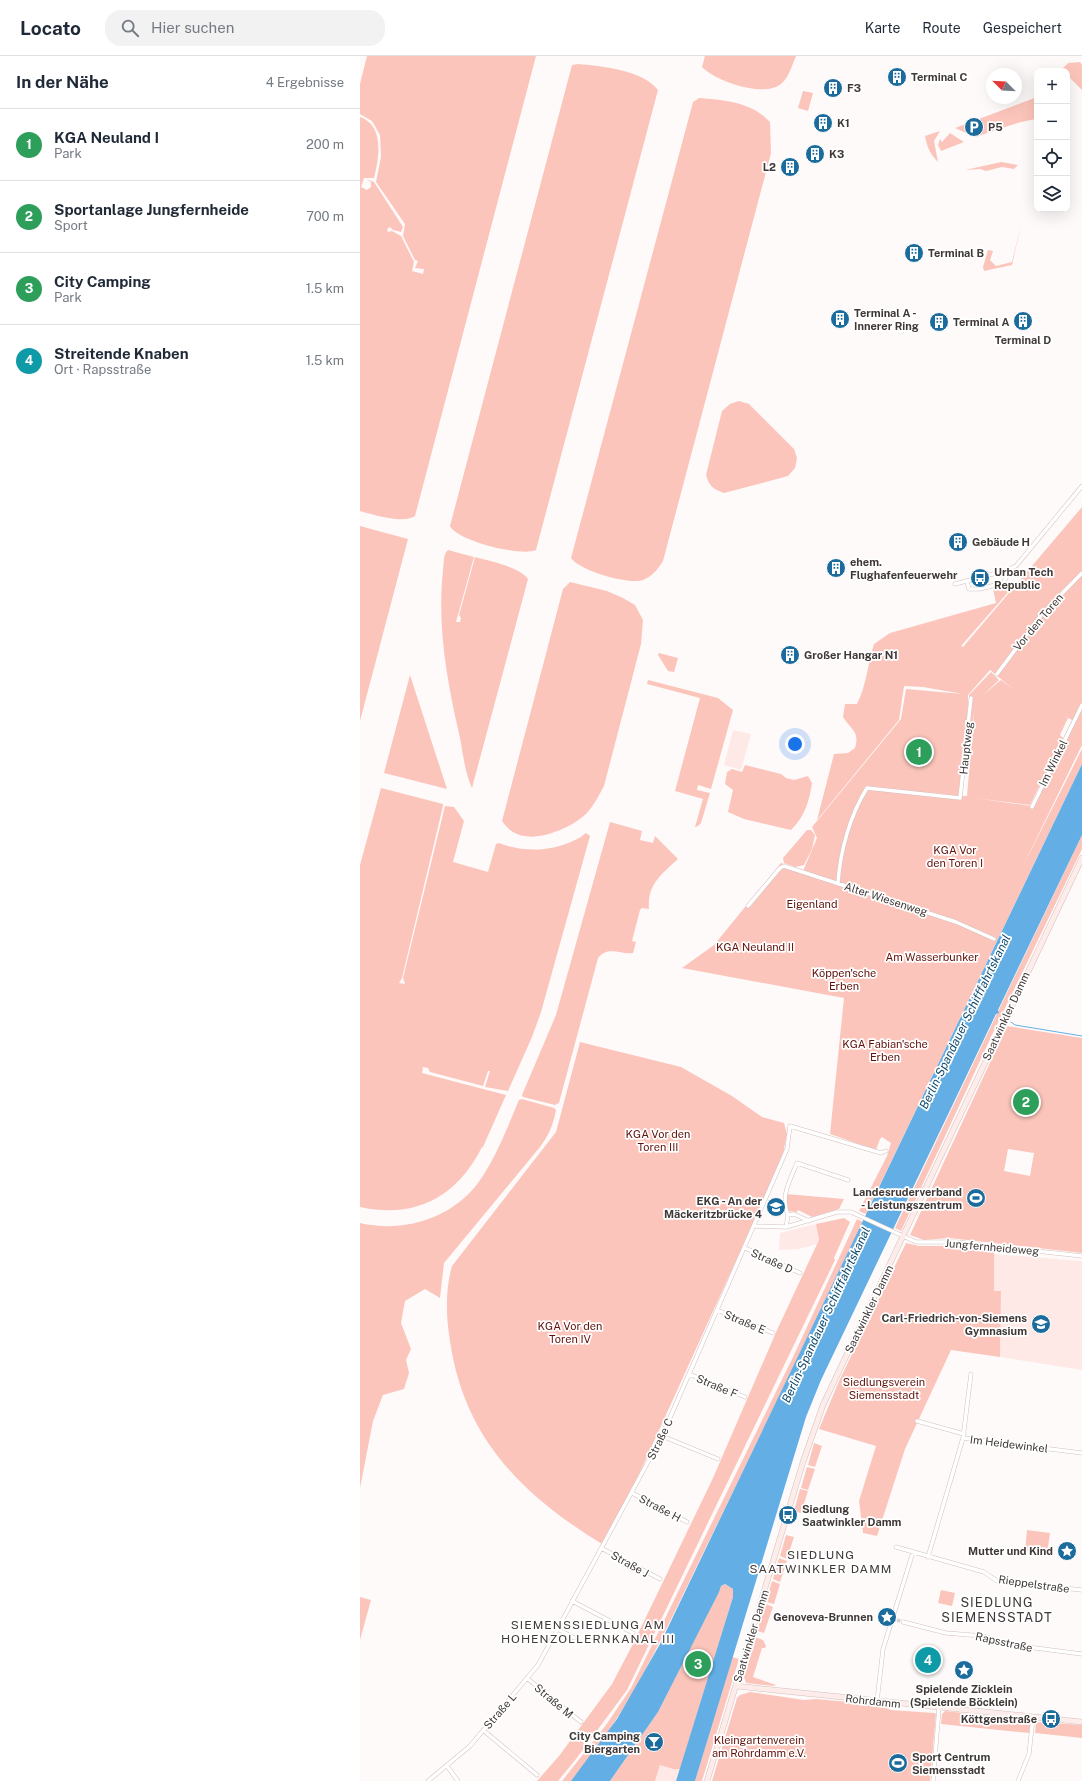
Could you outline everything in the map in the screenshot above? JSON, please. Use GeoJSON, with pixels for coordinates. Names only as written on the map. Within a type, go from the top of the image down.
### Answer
{"type":"FeatureCollection","features":[{"type":"Feature","properties":{"kind":"main road","name":"Saatwinkler Damm"},"geometry":{"type":"LineString","coordinates":[[707,1781],[813,1432],[832,1385],[901,1236],[1082,858]]}},
{"type":"Feature","properties":{"kind":"main road","name":"Rohrdamm"},"geometry":{"type":"LineString","coordinates":[[736,1686],[1082,1722]]}},
{"type":"Feature","properties":{"kind":"street"},"geometry":{"type":"LineString","coordinates":[[967,581],[970,589],[980,589],[1003,582],[1011,569],[1021,560],[1082,486]]}},
{"type":"Feature","properties":{"kind":"street"},"geometry":{"type":"LineString","coordinates":[[955,584],[1011,569]]}},
{"type":"Feature","properties":{"kind":"street","name":"Vor den Toren"},"geometry":{"type":"LineString","coordinates":[[997,674],[1042,614],[1082,573]]}},
{"type":"Feature","properties":{"kind":"street","name":"Hauptweg"},"geometry":{"type":"LineString","coordinates":[[838,883],[848,834],[854,814],[867,788],[960,798],[971,698]]}},
{"type":"Feature","properties":{"kind":"street","name":"Im Winkel"},"geometry":{"type":"LineString","coordinates":[[1032,807],[1082,705]]}},
{"type":"Feature","properties":{"kind":"street","name":"Alter Wiesenweg"},"geometry":{"type":"LineString","coordinates":[[748,906],[777,871],[784,866],[956,922],[994,939]]}},
{"type":"Feature","properties":{"kind":"street","name":"Straße C"},"geometry":{"type":"LineString","coordinates":[[558,1629],[662,1436],[755,1226],[787,1149],[790,1126],[881,1153],[886,1151]]}},
{"type":"Feature","properties":{"kind":"street"},"geometry":{"type":"LineString","coordinates":[[786,1227],[788,1215],[785,1208],[785,1193],[797,1163],[848,1180]]}},
{"type":"Feature","properties":{"kind":"street","name":"Jungfernheideweg"},"geometry":{"type":"LineString","coordinates":[[755,1226],[786,1227],[837,1212],[851,1212],[901,1236],[923,1243],[956,1242],[1082,1256]]}},
{"type":"Feature","properties":{"kind":"street"},"geometry":{"type":"LineString","coordinates":[[788,1215],[794,1214],[809,1221]]}},
{"type":"Feature","properties":{"kind":"street","name":"Straße D"},"geometry":{"type":"LineString","coordinates":[[744,1248],[800,1273]]}},
{"type":"Feature","properties":{"kind":"street","name":"Straße E"},"geometry":{"type":"LineString","coordinates":[[717,1310],[773,1333]]}},
{"type":"Feature","properties":{"kind":"street","name":"Straße F"},"geometry":{"type":"LineString","coordinates":[[690,1374],[745,1396]]}},
{"type":"Feature","properties":{"kind":"street"},"geometry":{"type":"LineString","coordinates":[[964,1436],[972,1374]]}},
{"type":"Feature","properties":{"kind":"street","name":"Im Heidewinkel"},"geometry":{"type":"LineString","coordinates":[[917,1420],[964,1436],[1082,1453]]}},
{"type":"Feature","properties":{"kind":"street"},"geometry":{"type":"LineString","coordinates":[[662,1436],[718,1459]]}},
{"type":"Feature","properties":{"kind":"street","name":"Im Heidewinkel"},"geometry":{"type":"LineString","coordinates":[[928,1557],[964,1436]]}},
{"type":"Feature","properties":{"kind":"street","name":"Straße H"},"geometry":{"type":"LineString","coordinates":[[632,1493],[688,1522]]}},
{"type":"Feature","properties":{"kind":"street","name":"Rieppelstraße"},"geometry":{"type":"LineString","coordinates":[[896,1547],[984,1572],[997,1581],[1082,1590]]}},
{"type":"Feature","properties":{"kind":"street","name":"Straße J"},"geometry":{"type":"LineString","coordinates":[[601,1548],[660,1579]]}},
{"type":"Feature","properties":{"kind":"street"},"geometry":{"type":"LineString","coordinates":[[877,1701],[882,1655],[913,1552]]}},
{"type":"Feature","properties":{"kind":"street"},"geometry":{"type":"LineString","coordinates":[[572,1601],[633,1633]]}},
{"type":"Feature","properties":{"kind":"street"},"geometry":{"type":"LineString","coordinates":[[892,1618],[897,1620]]}},
{"type":"Feature","properties":{"kind":"street","name":"Rapsstraße"},"geometry":{"type":"LineString","coordinates":[[903,1622],[946,1633],[983,1636],[1012,1645],[1082,1654]]}},
{"type":"Feature","properties":{"kind":"street"},"geometry":{"type":"LineString","coordinates":[[558,1629],[574,1638]]}},
{"type":"Feature","properties":{"kind":"street","name":"Straße L"},"geometry":{"type":"LineString","coordinates":[[428,1781],[470,1746],[528,1679],[538,1665],[558,1629]]}},
{"type":"Feature","properties":{"kind":"street","name":"Straße M"},"geometry":{"type":"LineString","coordinates":[[528,1679],[581,1722]]}},
{"type":"Feature","properties":{"kind":"street"},"geometry":{"type":"LineString","coordinates":[[933,1781],[939,1708]]}},
{"type":"Feature","properties":{"kind":"street"},"geometry":{"type":"LineString","coordinates":[[1018,1781],[1029,1754],[1033,1717]]}},
{"type":"Feature","properties":{"kind":"street"},"geometry":{"type":"LineString","coordinates":[[483,1730],[537,1775]]}},
{"type":"Feature","properties":{"kind":"street"},"geometry":{"type":"LineString","coordinates":[[447,1766],[458,1781]]}},
{"type":"Feature","properties":{"kind":"shaded area"},"geometry":{"type":"Polygon","coordinates":[[[733,730],[751,734],[741,770],[724,765],[733,730]]]}},
{"type":"Feature","properties":{"kind":"shaded area"},"geometry":{"type":"Polygon","coordinates":[[[816,1224],[819,1240],[817,1244],[799,1249],[779,1250],[780,1233],[816,1224]]]}},
{"type":"Feature","properties":{"kind":"shaded area","name":"Carl-Friedrich-von-Siemens Gymnasium"},"geometry":{"type":"Polygon","coordinates":[[[994,1254],[1082,1261],[1082,1370],[1000,1357],[1001,1291],[994,1291],[994,1254]]]}},
{"type":"Feature","properties":{"kind":"shaded area"},"geometry":{"type":"Polygon","coordinates":[[[660,1765],[673,1769],[680,1769],[676,1781],[655,1781],[660,1765]]]}},
{"type":"Feature","properties":{"kind":"green space"},"geometry":{"type":"Polygon","coordinates":[[[367,56],[536,56],[415,516],[403,519],[388,518],[360,511],[360,117],[368,121],[373,128],[377,135],[378,143],[374,178],[364,178],[361,187],[367,190],[371,187],[371,182],[366,179],[374,182],[403,227],[401,232],[393,230],[390,227],[387,229],[388,232],[392,231],[401,236],[414,262],[412,271],[423,274],[424,269],[415,268],[418,261],[415,260],[403,236],[405,224],[376,182],[381,157],[380,135],[372,121],[360,114],[360,84],[367,56]]]}},
{"type":"Feature","properties":{"kind":"green space"},"geometry":{"type":"Polygon","coordinates":[[[705,56],[796,56],[782,83],[775,87],[753,89],[718,78],[709,72],[702,67],[705,56]]]}},
{"type":"Feature","properties":{"kind":"green space"},"geometry":{"type":"Polygon","coordinates":[[[1080,62],[1082,65],[1082,90],[1070,78],[1070,68],[1063,68],[1068,63],[1080,62]]]}},
{"type":"Feature","properties":{"kind":"green space"},"geometry":{"type":"Polygon","coordinates":[[[578,64],[621,70],[642,78],[651,83],[658,90],[536,550],[529,552],[518,551],[477,542],[455,532],[450,526],[572,65],[578,64]]]}},
{"type":"Feature","properties":{"kind":"green space"},"geometry":{"type":"Polygon","coordinates":[[[803,91],[813,93],[808,111],[798,108],[803,91]]]}},
{"type":"Feature","properties":{"kind":"green space"},"geometry":{"type":"Polygon","coordinates":[[[699,98],[737,103],[763,115],[770,122],[771,153],[663,561],[655,572],[643,580],[636,581],[616,579],[584,568],[571,558],[693,102],[699,98]]]}},
{"type":"Feature","properties":{"kind":"green space"},"geometry":{"type":"Polygon","coordinates":[[[1034,98],[1034,119],[975,137],[955,128],[1022,104],[1034,98]]]}},
{"type":"Feature","properties":{"kind":"green space"},"geometry":{"type":"Polygon","coordinates":[[[940,131],[934,141],[938,162],[929,150],[925,136],[940,131]]]}},
{"type":"Feature","properties":{"kind":"green space"},"geometry":{"type":"Polygon","coordinates":[[[950,133],[964,142],[941,151],[938,145],[940,139],[942,142],[950,133]]]}},
{"type":"Feature","properties":{"kind":"green space"},"geometry":{"type":"Polygon","coordinates":[[[1001,162],[1018,165],[1014,169],[1002,167],[986,171],[980,169],[965,170],[1001,162]]]}},
{"type":"Feature","properties":{"kind":"green space"},"geometry":{"type":"Polygon","coordinates":[[[1022,221],[1012,265],[984,271],[983,267],[988,250],[993,251],[990,260],[996,266],[1012,262],[1022,221]]]}},
{"type":"Feature","properties":{"kind":"green space"},"geometry":{"type":"Polygon","coordinates":[[[739,401],[749,404],[794,449],[797,458],[795,468],[788,476],[724,493],[712,487],[706,475],[722,411],[730,404],[739,401]]]}},
{"type":"Feature","properties":{"kind":"green space"},"geometry":{"type":"Polygon","coordinates":[[[1082,507],[1082,745],[1021,870],[1082,749],[1082,764],[866,1214],[859,1211],[887,1156],[891,1143],[882,1137],[876,1150],[830,1134],[844,998],[682,968],[714,945],[781,863],[803,871],[817,838],[812,827],[901,719],[906,689],[963,694],[923,687],[904,686],[899,720],[817,820],[834,754],[848,753],[855,748],[856,734],[843,717],[845,704],[857,704],[863,690],[874,644],[890,633],[996,603],[993,589],[1012,585],[1010,590],[961,646],[963,647],[1082,507]],[[990,670],[968,695],[961,796],[967,796],[974,713],[971,731],[969,730],[969,695],[991,672],[999,680],[983,695],[1001,680],[1013,689],[990,670]],[[1047,707],[1068,718],[1060,735],[1063,738],[1030,805],[975,798],[1031,806],[1072,720],[1047,707]]]}},
{"type":"Feature","properties":{"kind":"green space"},"geometry":{"type":"Polygon","coordinates":[[[360,526],[408,539],[360,721],[360,526]]]}},
{"type":"Feature","properties":{"kind":"green space"},"geometry":{"type":"Polygon","coordinates":[[[448,550],[474,557],[456,622],[460,622],[461,618],[459,615],[475,557],[511,568],[518,571],[528,579],[472,788],[464,763],[444,654],[441,591],[444,559],[448,550]]]}},
{"type":"Feature","properties":{"kind":"green space"},"geometry":{"type":"Polygon","coordinates":[[[570,582],[607,591],[635,605],[643,620],[641,644],[604,786],[594,803],[587,813],[580,819],[562,829],[541,836],[521,836],[511,831],[502,821],[563,589],[570,582]]]}},
{"type":"Feature","properties":{"kind":"green space"},"geometry":{"type":"Polygon","coordinates":[[[659,653],[678,658],[674,672],[668,671],[658,655],[659,653]]]}},
{"type":"Feature","properties":{"kind":"green space"},"geometry":{"type":"Polygon","coordinates":[[[410,675],[447,789],[384,773],[410,675]]]}},
{"type":"Feature","properties":{"kind":"green space"},"geometry":{"type":"Polygon","coordinates":[[[648,680],[718,698],[733,710],[711,789],[698,785],[697,790],[710,793],[701,823],[695,827],[703,799],[675,791],[700,698],[647,684],[648,680]]]}},
{"type":"Feature","properties":{"kind":"green space"},"geometry":{"type":"Polygon","coordinates":[[[745,765],[781,774],[786,778],[794,780],[808,776],[812,783],[808,803],[800,819],[791,830],[744,819],[728,812],[733,790],[725,784],[727,772],[732,769],[742,772],[745,765]]]}},
{"type":"Feature","properties":{"kind":"green space"},"geometry":{"type":"Polygon","coordinates":[[[381,788],[443,804],[402,978],[399,983],[405,984],[403,978],[445,806],[454,807],[464,821],[453,862],[488,872],[496,844],[499,843],[517,848],[536,850],[564,845],[586,833],[590,836],[541,1012],[532,1037],[508,1091],[485,1087],[490,1071],[488,1071],[483,1086],[430,1072],[428,1068],[423,1067],[422,1073],[506,1095],[483,1147],[460,1179],[447,1191],[433,1200],[417,1206],[399,1210],[380,1210],[360,1207],[360,865],[381,788]]]}},
{"type":"Feature","properties":{"kind":"green space"},"geometry":{"type":"Polygon","coordinates":[[[610,822],[642,831],[640,840],[653,843],[655,836],[678,859],[661,875],[653,886],[650,893],[649,909],[642,908],[640,910],[632,941],[636,942],[633,953],[610,951],[602,954],[598,958],[559,1103],[555,1105],[523,1097],[522,1095],[556,1015],[610,822]]]}},
{"type":"Feature","properties":{"kind":"green space"},"geometry":{"type":"Polygon","coordinates":[[[807,830],[811,830],[815,835],[812,849],[804,865],[795,867],[784,863],[783,858],[807,830]]]}},
{"type":"Feature","properties":{"kind":"green space"},"geometry":{"type":"Polygon","coordinates":[[[1082,835],[1082,849],[992,1035],[901,1231],[895,1228],[1082,835]]]}},
{"type":"Feature","properties":{"kind":"green space"},"geometry":{"type":"Polygon","coordinates":[[[1007,1026],[1082,1038],[1082,1253],[949,1238],[924,1240],[910,1235],[1007,1026]],[[1008,1149],[1004,1171],[1030,1176],[1034,1153],[1008,1149]]]}},
{"type":"Feature","properties":{"kind":"green space","name":"KGA Vor den Toren IV"},"geometry":{"type":"Polygon","coordinates":[[[580,1042],[681,1067],[732,1096],[762,1117],[784,1123],[787,1134],[783,1154],[754,1221],[631,1492],[602,1544],[546,1505],[522,1484],[501,1460],[483,1435],[468,1407],[457,1376],[450,1341],[447,1313],[448,1284],[452,1266],[556,1132],[580,1042]]]}},
{"type":"Feature","properties":{"kind":"green space"},"geometry":{"type":"Polygon","coordinates":[[[522,1099],[554,1108],[556,1110],[550,1130],[540,1147],[444,1263],[440,1298],[425,1289],[405,1301],[401,1323],[411,1349],[406,1360],[409,1373],[404,1389],[383,1395],[373,1421],[360,1488],[360,1223],[376,1226],[409,1224],[440,1214],[454,1206],[478,1183],[501,1143],[519,1100],[522,1099]]]}},
{"type":"Feature","properties":{"kind":"green space"},"geometry":{"type":"Polygon","coordinates":[[[786,1194],[844,1199],[839,1209],[812,1217],[798,1210],[797,1212],[788,1211],[786,1194]]]}},
{"type":"Feature","properties":{"kind":"green space"},"geometry":{"type":"Polygon","coordinates":[[[844,1218],[850,1222],[834,1258],[835,1260],[627,1690],[558,1781],[537,1781],[559,1756],[612,1684],[635,1640],[713,1478],[777,1330],[819,1240],[816,1224],[844,1218]]]}},
{"type":"Feature","properties":{"kind":"green space"},"geometry":{"type":"Polygon","coordinates":[[[857,1219],[863,1222],[646,1668],[612,1726],[592,1754],[571,1781],[562,1781],[606,1725],[631,1688],[793,1357],[857,1219]]]}},
{"type":"Feature","properties":{"kind":"green space","name":"Siedlungsverein Siemensstadt"},"geometry":{"type":"Polygon","coordinates":[[[906,1243],[919,1246],[948,1246],[994,1252],[994,1291],[1001,1291],[1000,1357],[951,1350],[905,1449],[877,1536],[863,1533],[859,1501],[876,1446],[819,1429],[839,1381],[906,1243]]]}},
{"type":"Feature","properties":{"kind":"green space"},"geometry":{"type":"Polygon","coordinates":[[[814,1443],[822,1446],[815,1467],[808,1465],[814,1443]]]}},
{"type":"Feature","properties":{"kind":"green space"},"geometry":{"type":"Polygon","coordinates":[[[807,1467],[815,1469],[808,1490],[801,1488],[807,1467]]]}},
{"type":"Feature","properties":{"kind":"green space"},"geometry":{"type":"Polygon","coordinates":[[[800,1489],[808,1491],[801,1513],[794,1511],[800,1489]]]}},
{"type":"Feature","properties":{"kind":"green space"},"geometry":{"type":"Polygon","coordinates":[[[1027,1530],[1050,1533],[1047,1554],[1025,1551],[1027,1530]]]}},
{"type":"Feature","properties":{"kind":"green space"},"geometry":{"type":"Polygon","coordinates":[[[786,1535],[794,1537],[787,1559],[780,1556],[786,1535]]]}},
{"type":"Feature","properties":{"kind":"green space"},"geometry":{"type":"Polygon","coordinates":[[[779,1558],[787,1561],[780,1582],[773,1579],[779,1558]]]}},
{"type":"Feature","properties":{"kind":"green space"},"geometry":{"type":"Polygon","coordinates":[[[772,1581],[780,1584],[774,1604],[766,1602],[772,1581]]]}},
{"type":"Feature","properties":{"kind":"green space"},"geometry":{"type":"Polygon","coordinates":[[[725,1584],[733,1589],[733,1597],[680,1769],[673,1769],[660,1765],[655,1781],[610,1781],[658,1712],[721,1586],[725,1584]]]}},
{"type":"Feature","properties":{"kind":"green space"},"geometry":{"type":"Polygon","coordinates":[[[941,1590],[955,1593],[952,1606],[938,1603],[941,1590]]]}},
{"type":"Feature","properties":{"kind":"green space"},"geometry":{"type":"Polygon","coordinates":[[[360,1597],[371,1600],[360,1640],[360,1597]]]}},
{"type":"Feature","properties":{"kind":"green space"},"geometry":{"type":"Polygon","coordinates":[[[766,1604],[773,1607],[764,1633],[757,1631],[766,1604]]]}},
{"type":"Feature","properties":{"kind":"green space"},"geometry":{"type":"Polygon","coordinates":[[[755,1637],[763,1640],[766,1646],[765,1648],[762,1648],[753,1677],[776,1685],[774,1686],[746,1683],[744,1677],[755,1637]]]}},
{"type":"Feature","properties":{"kind":"green space"},"geometry":{"type":"Polygon","coordinates":[[[732,1657],[739,1659],[702,1781],[695,1781],[732,1657]]]}},
{"type":"Feature","properties":{"kind":"green space","name":"Kleingartenverein am Rohrdamm e.V."},"geometry":{"type":"Polygon","coordinates":[[[750,1692],[804,1700],[816,1699],[880,1705],[891,1710],[934,1713],[936,1714],[930,1781],[712,1781],[737,1698],[740,1695],[750,1692]]]}},
{"type":"Feature","properties":{"kind":"green space"},"geometry":{"type":"Polygon","coordinates":[[[945,1711],[1028,1720],[1031,1722],[1029,1733],[941,1724],[942,1714],[945,1711]]]}},
{"type":"Feature","properties":{"kind":"green space"},"geometry":{"type":"Polygon","coordinates":[[[1036,1722],[1082,1725],[1082,1738],[1035,1733],[1036,1722]]]}},
{"type":"Feature","properties":{"kind":"water","name":"Berlin-Spandauer Schifffahrtskanal"},"geometry":{"type":"Polygon","coordinates":[[[1082,764],[1082,835],[998,1010],[999,1013],[996,1014],[821,1380],[806,1417],[695,1781],[676,1781],[733,1597],[733,1589],[725,1584],[721,1586],[658,1712],[610,1781],[571,1781],[617,1719],[660,1644],[1082,764]]]}},
{"type":"Feature","properties":{"kind":"waterway"},"geometry":{"type":"LineString","coordinates":[[1011,1022],[1015,1025],[1082,1036]]}},
{"type":"Feature","properties":{"kind":"tunnel"},"geometry":{"type":"LineString","coordinates":[[897,1620],[903,1622]]}},
{"type":"Feature","properties":{"kind":"place","name":"Terminal C"},"geometry":{"type":"Point","coordinates":[897,77]}},
{"type":"Feature","properties":{"kind":"place","name":"F3"},"geometry":{"type":"Point","coordinates":[833,88]}},
{"type":"Feature","properties":{"kind":"place","name":"K1"},"geometry":{"type":"Point","coordinates":[823,123]}},
{"type":"Feature","properties":{"kind":"place","name":"P5"},"geometry":{"type":"Point","coordinates":[974,127]}},
{"type":"Feature","properties":{"kind":"place","name":"K3"},"geometry":{"type":"Point","coordinates":[815,154]}},
{"type":"Feature","properties":{"kind":"place","name":"L2"},"geometry":{"type":"Point","coordinates":[790,167]}},
{"type":"Feature","properties":{"kind":"place","name":"Terminal B"},"geometry":{"type":"Point","coordinates":[914,253]}},
{"type":"Feature","properties":{"kind":"place","name":"Terminal A - Innerer Ring"},"geometry":{"type":"Point","coordinates":[840,319]}},
{"type":"Feature","properties":{"kind":"place","name":"Terminal D"},"geometry":{"type":"Point","coordinates":[1023,321]}},
{"type":"Feature","properties":{"kind":"place","name":"Terminal A"},"geometry":{"type":"Point","coordinates":[939,322]}},
{"type":"Feature","properties":{"kind":"place","name":"Gebäude H"},"geometry":{"type":"Point","coordinates":[958,542]}},
{"type":"Feature","properties":{"kind":"place","name":"ehem. Flughafenfeuerwehr"},"geometry":{"type":"Point","coordinates":[836,568]}},
{"type":"Feature","properties":{"kind":"place","name":"Urban Tech Republic"},"geometry":{"type":"Point","coordinates":[980,578]}},
{"type":"Feature","properties":{"kind":"place","name":"Großer Hangar N1"},"geometry":{"type":"Point","coordinates":[790,655]}},
{"type":"Feature","properties":{"kind":"place","name":"KGA Neuland I"},"geometry":{"type":"Point","coordinates":[919,752]}},
{"type":"Feature","properties":{"kind":"place","name":"Sportanlage Jungfernheide"},"geometry":{"type":"Point","coordinates":[1026,1102]}},
{"type":"Feature","properties":{"kind":"place","name":"Landesruderverband - Leistungszentrum"},"geometry":{"type":"Point","coordinates":[976,1198]}},
{"type":"Feature","properties":{"kind":"place","name":"EKG - An der Mäckeritzbrücke 4"},"geometry":{"type":"Point","coordinates":[776,1207]}},
{"type":"Feature","properties":{"kind":"place","name":"Carl-Friedrich-von-Siemens Gymnasium"},"geometry":{"type":"Point","coordinates":[1041,1324]}},
{"type":"Feature","properties":{"kind":"place","name":"Siedlung Saatwinkler Damm"},"geometry":{"type":"Point","coordinates":[788,1515]}},
{"type":"Feature","properties":{"kind":"place","name":"Mutter und Kind"},"geometry":{"type":"Point","coordinates":[1067,1551]}},
{"type":"Feature","properties":{"kind":"place","name":"Genoveva-Brunnen"},"geometry":{"type":"Point","coordinates":[887,1617]}},
{"type":"Feature","properties":{"kind":"place","name":"Streitende Knaben"},"geometry":{"type":"Point","coordinates":[928,1660]}},
{"type":"Feature","properties":{"kind":"place","name":"City Camping"},"geometry":{"type":"Point","coordinates":[698,1664]}},
{"type":"Feature","properties":{"kind":"place","name":"Spielende Zicklein (Spielende Böcklein)"},"geometry":{"type":"Point","coordinates":[964,1670]}},
{"type":"Feature","properties":{"kind":"place","name":"Köttgenstraße"},"geometry":{"type":"Point","coordinates":[1051,1719]}},
{"type":"Feature","properties":{"kind":"place","name":"City Camping Biergarten"},"geometry":{"type":"Point","coordinates":[654,1742]}},
{"type":"Feature","properties":{"kind":"place","name":"Sport Centrum Siemensstadt"},"geometry":{"type":"Point","coordinates":[898,1763]}},
{"type":"Feature","properties":{"kind":"district","name":"SIEDLUNG SAATWINKLER DAMM"},"geometry":{"type":"Point","coordinates":[821,1562]}},
{"type":"Feature","properties":{"kind":"district","name":"SIEDLUNG SIEMENSSTADT"},"geometry":{"type":"Point","coordinates":[997,1610]}},
{"type":"Feature","properties":{"kind":"district","name":"SIEMENSSIEDLUNG AM HOHENZOLLERNKANAL III"},"geometry":{"type":"Point","coordinates":[588,1632]}},
{"type":"Feature","properties":{"kind":"park label","name":"KGA Vor den Toren I"},"geometry":{"type":"Point","coordinates":[955,856]}},
{"type":"Feature","properties":{"kind":"park label","name":"Eigenland"},"geometry":{"type":"Point","coordinates":[812,904]}},
{"type":"Feature","properties":{"kind":"park label","name":"KGA Neuland II"},"geometry":{"type":"Point","coordinates":[755,947]}},
{"type":"Feature","properties":{"kind":"park label","name":"Am Wasserbunker"},"geometry":{"type":"Point","coordinates":[932,957]}},
{"type":"Feature","properties":{"kind":"park label","name":"Köppen'sche Erben"},"geometry":{"type":"Point","coordinates":[844,979]}},
{"type":"Feature","properties":{"kind":"park label","name":"KGA Fabian'sche Erben"},"geometry":{"type":"Point","coordinates":[885,1050]}},
{"type":"Feature","properties":{"kind":"park label","name":"KGA Vor den Toren III"},"geometry":{"type":"Point","coordinates":[658,1140]}}]}
